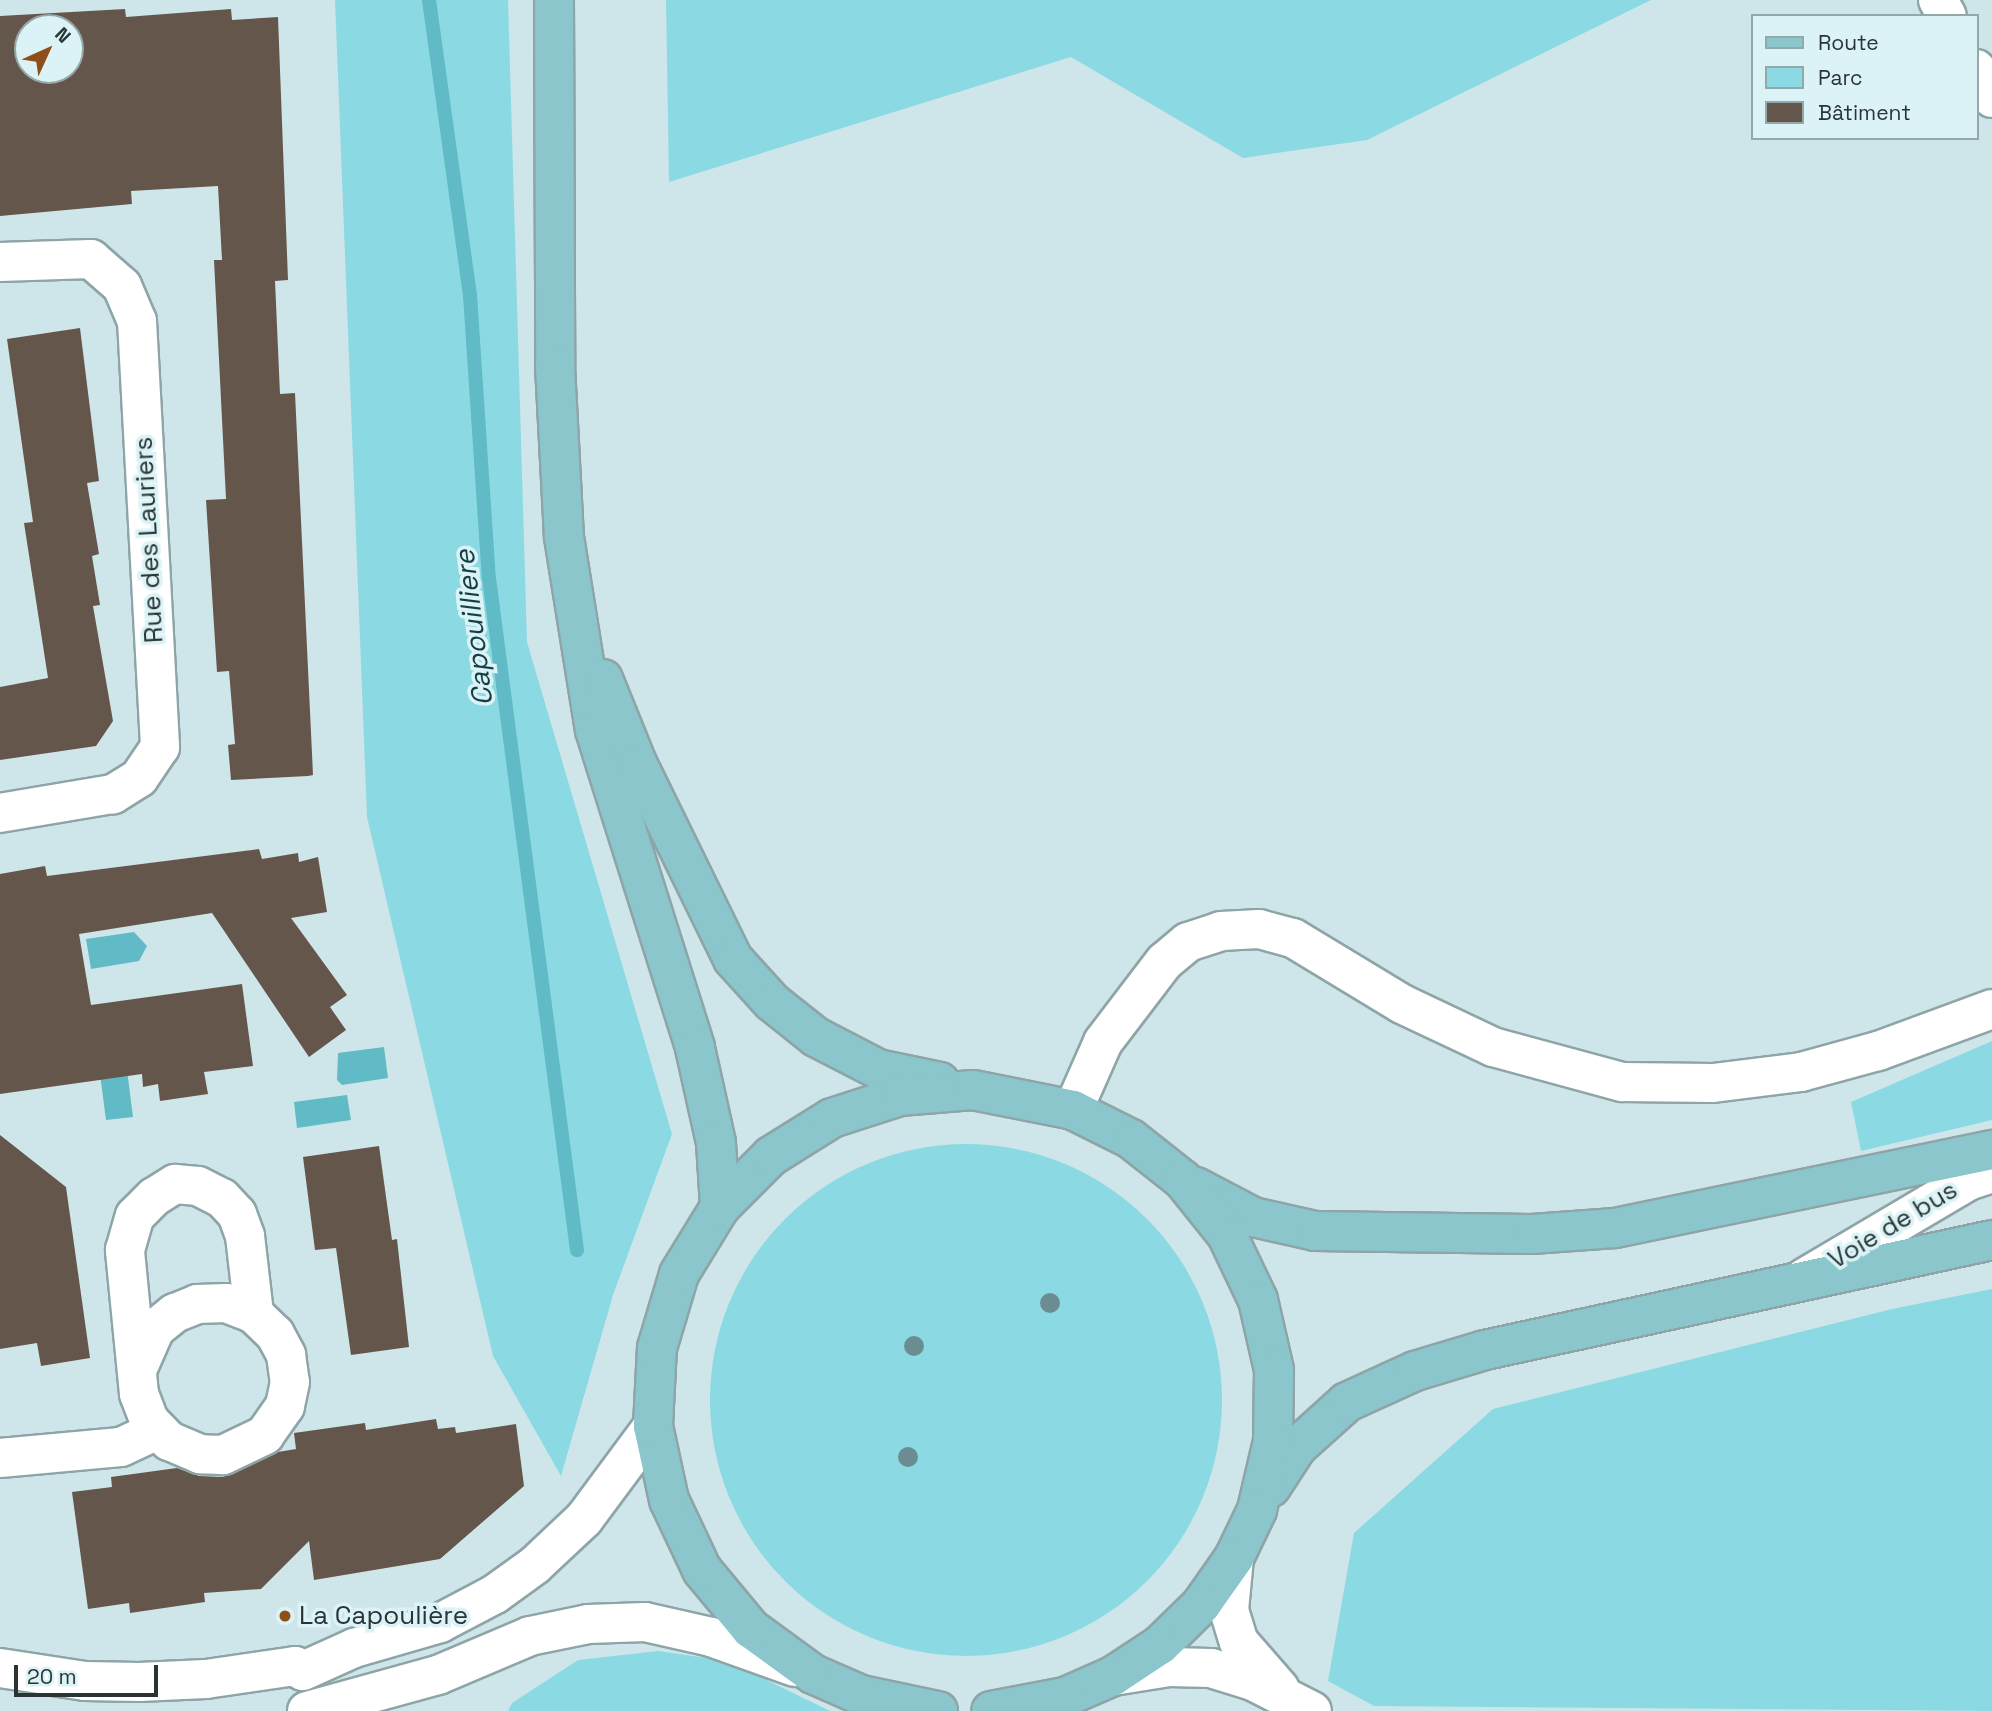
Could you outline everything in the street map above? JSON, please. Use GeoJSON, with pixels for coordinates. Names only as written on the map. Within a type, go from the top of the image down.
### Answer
{"type":"FeatureCollection","features":[{"type":"Feature","properties":{"kind":"main road"},"geometry":{"type":"LineString","coordinates":[[554,0],[555,366],[564,537],[580,623],[595,730],[695,1048],[716,1143],[720,1208]]}},
{"type":"Feature","properties":{"kind":"main road"},"geometry":{"type":"LineString","coordinates":[[580,623],[637,763],[733,959],[772,1002],[816,1037],[878,1069],[1073,1110],[1131,1139],[1182,1180],[1253,1217],[1315,1231],[1532,1234],[1615,1228],[1992,1150]]}},
{"type":"Feature","properties":{"kind":"main road"},"geometry":{"type":"LineString","coordinates":[[938,1711],[861,1695],[813,1674],[751,1629],[702,1570],[669,1500],[653,1426],[657,1348],[679,1274],[720,1208],[771,1156],[832,1118],[900,1096],[972,1090]]}},
{"type":"Feature","properties":{"kind":"main road"},"geometry":{"type":"LineString","coordinates":[[1182,1180],[1227,1235],[1261,1312],[1274,1370],[1273,1441],[1256,1510]]}},
{"type":"Feature","properties":{"kind":"main road"},"geometry":{"type":"LineString","coordinates":[[991,1711],[1065,1697],[1113,1676],[1160,1645],[1201,1605],[1234,1558],[1256,1510],[1297,1447],[1347,1402],[1415,1371],[1485,1350],[1992,1240]]}},
{"type":"Feature","properties":{"kind":"street"},"geometry":{"type":"LineString","coordinates":[[1978,73],[1992,98]]}},
{"type":"Feature","properties":{"kind":"street","name":"Rue des Lauriers"},"geometry":{"type":"LineString","coordinates":[[0,262],[91,259],[122,286],[137,321],[160,747],[139,778],[113,793],[0,813]]}},
{"type":"Feature","properties":{"kind":"street"},"geometry":{"type":"LineString","coordinates":[[1073,1110],[1103,1042],[1164,962],[1188,942],[1220,931],[1259,929],[1293,937],[1402,1004],[1493,1047],[1622,1082],[1713,1083],[1801,1072],[1878,1051],[1992,1009]]}},
{"type":"Feature","properties":{"kind":"street","name":"Voie de bus"},"geometry":{"type":"LineString","coordinates":[[1796,1282],[1968,1181],[1992,1173]]}},
{"type":"Feature","properties":{"kind":"street"},"geometry":{"type":"LineString","coordinates":[[138,1368],[155,1329],[175,1313],[197,1304],[226,1303],[254,1314],[275,1334],[286,1355],[290,1382],[285,1406],[265,1435],[223,1455],[200,1454],[169,1441],[157,1430],[139,1394],[125,1250],[135,1216],[153,1197],[175,1185],[198,1186],[222,1198],[237,1214],[245,1236],[254,1314]]}},
{"type":"Feature","properties":{"kind":"street"},"geometry":{"type":"LineString","coordinates":[[0,1668],[85,1681],[139,1682],[206,1679],[295,1666],[303,1671],[354,1648],[440,1623],[495,1594],[536,1565],[584,1519],[653,1426]]}},
{"type":"Feature","properties":{"kind":"street"},"geometry":{"type":"LineString","coordinates":[[0,1458],[121,1447],[157,1430]]}},
{"type":"Feature","properties":{"kind":"street"},"geometry":{"type":"LineString","coordinates":[[1234,1558],[1229,1610],[1238,1642],[1262,1674],[1307,1708]]}},
{"type":"Feature","properties":{"kind":"street"},"geometry":{"type":"LineString","coordinates":[[307,1711],[438,1675],[530,1636],[588,1624],[645,1622],[711,1637],[813,1674]]}},
{"type":"Feature","properties":{"kind":"street"},"geometry":{"type":"LineString","coordinates":[[1113,1676],[1170,1667],[1211,1668],[1253,1681],[1307,1708]]}},
{"type":"Feature","properties":{"kind":"green space"},"geometry":{"type":"Polygon","coordinates":[[[335,0],[508,0],[527,642],[672,1134],[613,1295],[561,1476],[493,1356],[367,817],[335,0]]]}},
{"type":"Feature","properties":{"kind":"green space"},"geometry":{"type":"Polygon","coordinates":[[[666,0],[1651,0],[1367,140],[1243,158],[1071,57],[669,182],[666,0]]]}},
{"type":"Feature","properties":{"kind":"green space"},"geometry":{"type":"Polygon","coordinates":[[[1992,1041],[1992,1120],[1861,1151],[1851,1102],[1992,1041]]]}},
{"type":"Feature","properties":{"kind":"green space"},"geometry":{"type":"Polygon","coordinates":[[[966,1144],[1016,1149],[1064,1163],[1108,1187],[1147,1219],[1179,1258],[1203,1302],[1217,1350],[1222,1400],[1217,1450],[1203,1498],[1179,1542],[1147,1581],[1108,1613],[1064,1637],[1016,1651],[966,1656],[916,1651],[868,1637],[824,1613],[785,1581],[753,1542],[729,1498],[715,1450],[710,1400],[715,1350],[729,1302],[753,1258],[785,1219],[824,1187],[868,1163],[916,1149],[966,1144]]]}},
{"type":"Feature","properties":{"kind":"green space"},"geometry":{"type":"Polygon","coordinates":[[[1992,1289],[1992,1711],[1374,1706],[1328,1681],[1354,1533],[1493,1409],[1892,1309],[1992,1289]]]}},
{"type":"Feature","properties":{"kind":"green space"},"geometry":{"type":"Polygon","coordinates":[[[658,1651],[728,1661],[830,1711],[508,1711],[512,1703],[578,1660],[658,1651]]]}},
{"type":"Feature","properties":{"kind":"shaded area"},"geometry":{"type":"Polygon","coordinates":[[[134,932],[147,946],[139,961],[91,969],[86,939],[134,932]]]}},
{"type":"Feature","properties":{"kind":"shaded area"},"geometry":{"type":"Polygon","coordinates":[[[384,1047],[388,1078],[342,1085],[337,1080],[338,1053],[384,1047]]]}},
{"type":"Feature","properties":{"kind":"shaded area"},"geometry":{"type":"Polygon","coordinates":[[[127,1070],[133,1117],[106,1120],[100,1074],[127,1070]]]}},
{"type":"Feature","properties":{"kind":"shaded area"},"geometry":{"type":"Polygon","coordinates":[[[347,1095],[351,1120],[297,1128],[294,1102],[347,1095]]]}},
{"type":"Feature","properties":{"kind":"building"},"geometry":{"type":"Polygon","coordinates":[[[125,9],[126,17],[231,9],[232,20],[278,17],[288,280],[275,281],[280,394],[295,393],[313,775],[231,780],[228,745],[235,744],[229,671],[217,672],[206,500],[226,499],[214,260],[222,260],[218,186],[131,191],[132,204],[0,216],[0,16],[14,15],[14,84],[84,84],[84,14],[36,14],[125,9]]]}},
{"type":"Feature","properties":{"kind":"building"},"geometry":{"type":"Polygon","coordinates":[[[80,328],[99,481],[87,483],[99,554],[92,556],[100,605],[93,606],[113,721],[96,746],[0,760],[0,687],[48,678],[24,523],[33,522],[7,339],[80,328]]]}},
{"type":"Feature","properties":{"kind":"building"},"geometry":{"type":"Polygon","coordinates":[[[259,849],[262,859],[298,853],[299,862],[318,857],[327,912],[291,918],[347,995],[330,1007],[346,1030],[309,1057],[212,913],[79,934],[91,1005],[242,984],[253,1066],[204,1072],[208,1094],[160,1101],[158,1084],[143,1087],[142,1074],[0,1094],[0,874],[45,866],[47,876],[259,849]]]}},
{"type":"Feature","properties":{"kind":"building"},"geometry":{"type":"Polygon","coordinates":[[[0,1135],[66,1187],[90,1358],[41,1366],[37,1343],[0,1349],[0,1135]]]}},
{"type":"Feature","properties":{"kind":"building"},"geometry":{"type":"Polygon","coordinates":[[[379,1146],[392,1240],[397,1239],[409,1347],[351,1355],[336,1248],[315,1250],[303,1157],[379,1146]]]}},
{"type":"Feature","properties":{"kind":"building"},"geometry":{"type":"Polygon","coordinates":[[[436,1419],[438,1429],[455,1427],[456,1433],[516,1424],[524,1486],[440,1559],[314,1580],[309,1541],[261,1589],[204,1593],[205,1602],[130,1613],[129,1603],[88,1609],[72,1492],[112,1487],[111,1477],[177,1468],[199,1476],[223,1477],[278,1452],[296,1449],[294,1433],[365,1423],[366,1430],[436,1419]]]}},
{"type":"Feature","properties":{"kind":"waterway","name":"Capouilliere"},"geometry":{"type":"LineString","coordinates":[[429,0],[470,295],[489,578],[577,1250]]}},
{"type":"Feature","properties":{"kind":"place","name":"La Capoulière"},"geometry":{"type":"Point","coordinates":[285,1616]}}]}
